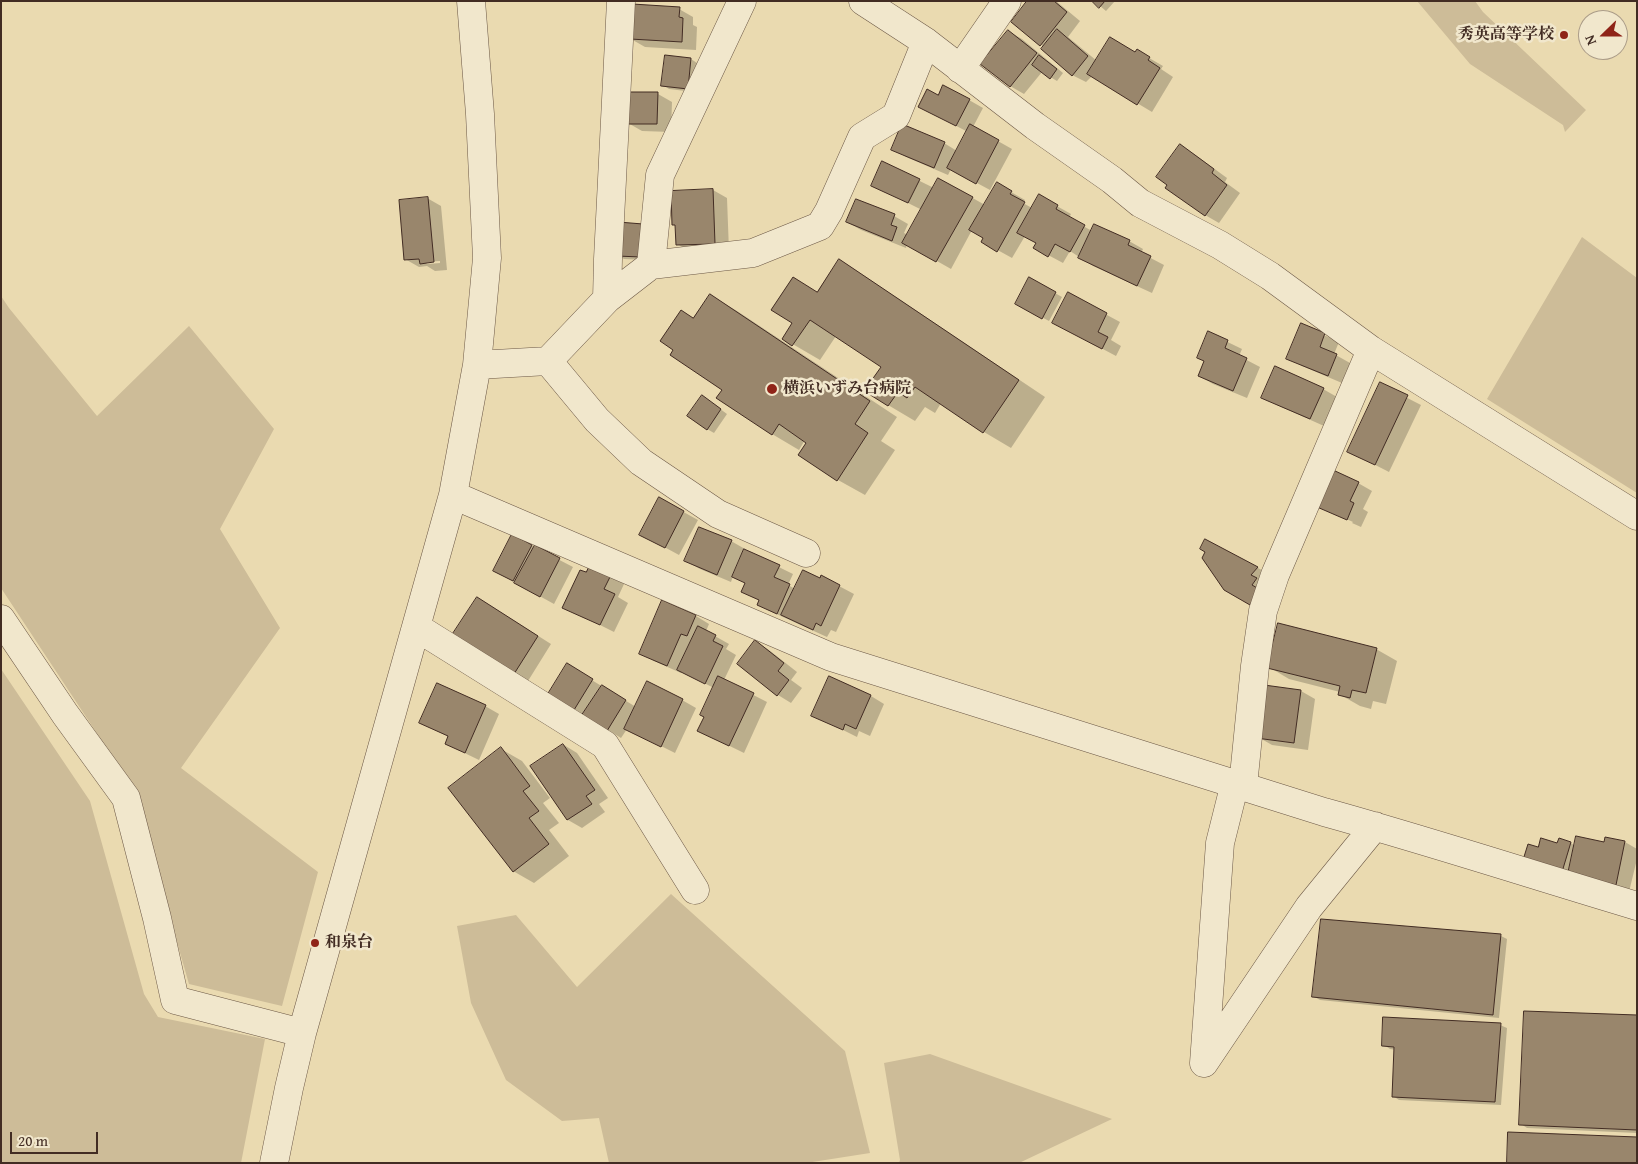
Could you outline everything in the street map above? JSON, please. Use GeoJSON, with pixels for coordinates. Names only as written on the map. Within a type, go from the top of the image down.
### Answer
{"type":"FeatureCollection","features":[{"type":"Feature","properties":{"kind":"street"},"geometry":{"type":"LineString","coordinates":[[274,1163],[302,1033],[452,495],[477,365],[487,258],[480,114],[471,1]]}},
{"type":"Feature","properties":{"kind":"street"},"geometry":{"type":"LineString","coordinates":[[607,299],[620,1]]}},
{"type":"Feature","properties":{"kind":"street"},"geometry":{"type":"LineString","coordinates":[[651,265],[660,175],[742,1]]}},
{"type":"Feature","properties":{"kind":"street"},"geometry":{"type":"LineString","coordinates":[[863,1],[926,42],[1035,126],[1112,180],[1140,203],[1220,245],[1270,276],[1370,350],[1637,516]]}},
{"type":"Feature","properties":{"kind":"street"},"geometry":{"type":"LineString","coordinates":[[960,69],[1007,1]]}},
{"type":"Feature","properties":{"kind":"street"},"geometry":{"type":"LineString","coordinates":[[477,365],[548,361],[607,299],[651,265],[753,253],[820,226],[829,211],[862,137],[896,116],[926,42]]}},
{"type":"Feature","properties":{"kind":"street"},"geometry":{"type":"LineString","coordinates":[[1370,350],[1275,575],[1263,611],[1239,784],[1220,843],[1204,1063],[1309,908],[1375,826]]}},
{"type":"Feature","properties":{"kind":"street"},"geometry":{"type":"LineString","coordinates":[[548,361],[597,420],[641,462],[718,514],[806,553]]}},
{"type":"Feature","properties":{"kind":"street"},"geometry":{"type":"LineString","coordinates":[[452,495],[831,657],[1324,812],[1637,906]]}},
{"type":"Feature","properties":{"kind":"street"},"geometry":{"type":"LineString","coordinates":[[1,619],[65,714],[126,798],[175,1000],[302,1033]]}},
{"type":"Feature","properties":{"kind":"street"},"geometry":{"type":"LineString","coordinates":[[416,627],[605,745],[695,890]]}},
{"type":"Feature","properties":{"kind":"shaded area"},"geometry":{"type":"Polygon","coordinates":[[[1417,1],[1475,1],[1483,12],[1586,110],[1565,132],[1563,125],[1470,64],[1417,1]]]}},
{"type":"Feature","properties":{"kind":"shaded area"},"geometry":{"type":"Polygon","coordinates":[[[1582,237],[1637,278],[1637,493],[1487,399],[1582,237]]]}},
{"type":"Feature","properties":{"kind":"shaded area"},"geometry":{"type":"Polygon","coordinates":[[[1,296],[97,416],[189,326],[274,429],[220,529],[280,628],[181,768],[318,872],[282,1006],[189,984],[139,810],[98,735],[1,588],[1,296]]]}},
{"type":"Feature","properties":{"kind":"shaded area"},"geometry":{"type":"Polygon","coordinates":[[[1,669],[90,801],[144,994],[158,1017],[265,1039],[241,1163],[1,1163],[1,669]]]}},
{"type":"Feature","properties":{"kind":"shaded area"},"geometry":{"type":"Polygon","coordinates":[[[671,894],[845,1051],[870,1153],[806,1163],[609,1163],[599,1118],[562,1121],[506,1080],[471,1003],[457,926],[516,915],[577,987],[671,894]]]}},
{"type":"Feature","properties":{"kind":"shaded area"},"geometry":{"type":"Polygon","coordinates":[[[930,1054],[1112,1119],[1019,1163],[899,1163],[884,1063],[930,1054]]]}},
{"type":"Feature","properties":{"kind":"building"},"geometry":{"type":"Polygon","coordinates":[[[1027,1],[1054,1],[1067,12],[1040,46],[1011,22],[1027,1]]]}},
{"type":"Feature","properties":{"kind":"building"},"geometry":{"type":"Polygon","coordinates":[[[1092,1],[1105,1],[1099,8],[1092,1]]]}},
{"type":"Feature","properties":{"kind":"building"},"geometry":{"type":"Polygon","coordinates":[[[632,4],[680,7],[679,17],[683,18],[682,42],[630,39],[632,4]]]}},
{"type":"Feature","properties":{"kind":"building"},"geometry":{"type":"Polygon","coordinates":[[[1057,29],[1088,56],[1072,76],[1041,49],[1057,29]]]}},
{"type":"Feature","properties":{"kind":"building"},"geometry":{"type":"Polygon","coordinates":[[[1008,30],[1037,53],[1010,87],[980,64],[1008,30]]]}},
{"type":"Feature","properties":{"kind":"building"},"geometry":{"type":"Polygon","coordinates":[[[1110,37],[1135,52],[1137,49],[1150,57],[1148,60],[1160,68],[1137,105],[1087,74],[1110,37]]]}},
{"type":"Feature","properties":{"kind":"building"},"geometry":{"type":"Polygon","coordinates":[[[665,55],[691,58],[688,89],[661,86],[665,55]]]}},
{"type":"Feature","properties":{"kind":"building"},"geometry":{"type":"Polygon","coordinates":[[[1039,55],[1057,69],[1050,79],[1032,65],[1039,55]]]}},
{"type":"Feature","properties":{"kind":"building"},"geometry":{"type":"Polygon","coordinates":[[[943,85],[970,99],[956,126],[918,107],[927,89],[938,95],[943,85]]]}},
{"type":"Feature","properties":{"kind":"building"},"geometry":{"type":"Polygon","coordinates":[[[627,92],[658,92],[657,124],[627,124],[627,92]]]}},
{"type":"Feature","properties":{"kind":"building"},"geometry":{"type":"Polygon","coordinates":[[[902,124],[945,142],[934,168],[891,150],[902,124]]]}},
{"type":"Feature","properties":{"kind":"building"},"geometry":{"type":"Polygon","coordinates":[[[970,124],[999,140],[976,184],[947,168],[970,124]]]}},
{"type":"Feature","properties":{"kind":"building"},"geometry":{"type":"Polygon","coordinates":[[[1180,144],[1214,169],[1212,173],[1227,185],[1205,216],[1165,188],[1167,185],[1156,177],[1180,144]]]}},
{"type":"Feature","properties":{"kind":"building"},"geometry":{"type":"Polygon","coordinates":[[[882,161],[920,179],[908,203],[871,186],[882,161]]]}},
{"type":"Feature","properties":{"kind":"building"},"geometry":{"type":"Polygon","coordinates":[[[938,178],[973,197],[936,262],[902,243],[938,178]]]}},
{"type":"Feature","properties":{"kind":"building"},"geometry":{"type":"Polygon","coordinates":[[[997,182],[1012,191],[1010,194],[1025,202],[997,252],[981,242],[983,238],[969,230],[997,182]]]}},
{"type":"Feature","properties":{"kind":"building"},"geometry":{"type":"Polygon","coordinates":[[[713,189],[715,244],[676,245],[675,225],[672,225],[671,191],[713,189]]]}},
{"type":"Feature","properties":{"kind":"building"},"geometry":{"type":"Polygon","coordinates":[[[1039,194],[1058,205],[1056,209],[1085,225],[1070,252],[1055,244],[1048,257],[1033,248],[1036,243],[1017,233],[1039,194]]]}},
{"type":"Feature","properties":{"kind":"building"},"geometry":{"type":"Polygon","coordinates":[[[428,197],[434,262],[420,264],[419,259],[404,260],[399,200],[428,197]]]}},
{"type":"Feature","properties":{"kind":"building"},"geometry":{"type":"Polygon","coordinates":[[[856,199],[895,214],[891,225],[897,227],[892,241],[846,222],[856,199]]]}},
{"type":"Feature","properties":{"kind":"building"},"geometry":{"type":"Polygon","coordinates":[[[618,222],[643,224],[641,257],[616,256],[618,222]]]}},
{"type":"Feature","properties":{"kind":"building"},"geometry":{"type":"Polygon","coordinates":[[[1094,224],[1130,240],[1128,245],[1151,256],[1137,286],[1078,258],[1094,224]]]}},
{"type":"Feature","properties":{"kind":"building"},"geometry":{"type":"Polygon","coordinates":[[[839,259],[1019,380],[983,433],[915,387],[907,398],[898,392],[888,406],[864,391],[881,367],[810,320],[792,346],[782,339],[792,323],[771,310],[793,277],[817,292],[839,259]]]}},
{"type":"Feature","properties":{"kind":"building"},"geometry":{"type":"Polygon","coordinates":[[[1029,277],[1056,292],[1042,319],[1015,304],[1029,277]]]}},
{"type":"Feature","properties":{"kind":"building"},"geometry":{"type":"Polygon","coordinates":[[[1068,292],[1107,313],[1098,332],[1108,337],[1102,349],[1052,323],[1068,292]]]}},
{"type":"Feature","properties":{"kind":"building"},"geometry":{"type":"Polygon","coordinates":[[[710,294],[870,401],[855,424],[868,433],[837,481],[798,455],[806,443],[779,424],[772,435],[716,398],[722,390],[670,355],[673,350],[660,341],[681,310],[693,318],[710,294]]]}},
{"type":"Feature","properties":{"kind":"building"},"geometry":{"type":"Polygon","coordinates":[[[1301,323],[1325,333],[1320,347],[1337,354],[1328,376],[1286,359],[1301,323]]]}},
{"type":"Feature","properties":{"kind":"building"},"geometry":{"type":"Polygon","coordinates":[[[1208,331],[1228,340],[1225,348],[1247,358],[1233,391],[1198,376],[1204,361],[1197,358],[1208,331]]]}},
{"type":"Feature","properties":{"kind":"building"},"geometry":{"type":"Polygon","coordinates":[[[1275,366],[1324,388],[1310,419],[1261,398],[1275,366]]]}},
{"type":"Feature","properties":{"kind":"building"},"geometry":{"type":"Polygon","coordinates":[[[1380,382],[1408,395],[1375,465],[1347,452],[1380,382]]]}},
{"type":"Feature","properties":{"kind":"building"},"geometry":{"type":"Polygon","coordinates":[[[702,395],[721,409],[707,430],[687,416],[702,395]]]}},
{"type":"Feature","properties":{"kind":"building"},"geometry":{"type":"Polygon","coordinates":[[[1333,470],[1359,482],[1350,501],[1354,503],[1347,520],[1317,507],[1333,470]]]}},
{"type":"Feature","properties":{"kind":"building"},"geometry":{"type":"Polygon","coordinates":[[[659,497],[684,511],[665,548],[639,535],[659,497]]]}},
{"type":"Feature","properties":{"kind":"building"},"geometry":{"type":"Polygon","coordinates":[[[699,527],[732,540],[717,575],[684,561],[699,527]]]}},
{"type":"Feature","properties":{"kind":"building"},"geometry":{"type":"Polygon","coordinates":[[[512,534],[532,545],[513,581],[493,571],[512,534]]]}},
{"type":"Feature","properties":{"kind":"building"},"geometry":{"type":"Polygon","coordinates":[[[1205,539],[1258,567],[1251,575],[1257,578],[1252,585],[1259,589],[1250,605],[1224,590],[1202,558],[1205,552],[1200,549],[1205,539]]]}},
{"type":"Feature","properties":{"kind":"building"},"geometry":{"type":"Polygon","coordinates":[[[535,545],[560,558],[540,597],[514,583],[535,545]]]}},
{"type":"Feature","properties":{"kind":"building"},"geometry":{"type":"Polygon","coordinates":[[[744,549],[780,565],[774,577],[790,584],[777,614],[757,605],[759,600],[741,592],[745,583],[732,577],[744,549]]]}},
{"type":"Feature","properties":{"kind":"building"},"geometry":{"type":"Polygon","coordinates":[[[590,565],[611,575],[604,589],[615,594],[600,625],[562,608],[580,570],[586,572],[590,565]]]}},
{"type":"Feature","properties":{"kind":"building"},"geometry":{"type":"Polygon","coordinates":[[[803,570],[820,578],[821,575],[840,585],[821,626],[816,623],[813,630],[781,615],[803,570]]]}},
{"type":"Feature","properties":{"kind":"building"},"geometry":{"type":"Polygon","coordinates":[[[477,597],[538,636],[514,674],[452,635],[477,597]]]}},
{"type":"Feature","properties":{"kind":"building"},"geometry":{"type":"Polygon","coordinates":[[[662,600],[696,615],[687,636],[681,634],[667,666],[639,654],[662,600]]]}},
{"type":"Feature","properties":{"kind":"building"},"geometry":{"type":"Polygon","coordinates":[[[1278,623],[1377,648],[1366,693],[1352,690],[1350,698],[1338,695],[1340,686],[1267,668],[1278,623]]]}},
{"type":"Feature","properties":{"kind":"building"},"geometry":{"type":"Polygon","coordinates":[[[698,626],[716,635],[713,641],[723,646],[705,684],[677,670],[698,626]]]}},
{"type":"Feature","properties":{"kind":"building"},"geometry":{"type":"Polygon","coordinates":[[[755,640],[784,663],[778,671],[789,680],[777,696],[737,664],[755,640]]]}},
{"type":"Feature","properties":{"kind":"building"},"geometry":{"type":"Polygon","coordinates":[[[567,663],[593,679],[574,710],[548,694],[567,663]]]}},
{"type":"Feature","properties":{"kind":"building"},"geometry":{"type":"Polygon","coordinates":[[[718,676],[754,693],[729,746],[697,731],[704,717],[700,715],[718,676]]]}},
{"type":"Feature","properties":{"kind":"building"},"geometry":{"type":"Polygon","coordinates":[[[829,676],[871,695],[856,729],[845,724],[843,730],[811,716],[829,676]]]}},
{"type":"Feature","properties":{"kind":"building"},"geometry":{"type":"Polygon","coordinates":[[[647,681],[683,699],[661,747],[624,729],[647,681]]]}},
{"type":"Feature","properties":{"kind":"building"},"geometry":{"type":"Polygon","coordinates":[[[437,683],[486,705],[465,753],[445,744],[448,736],[419,723],[437,683]]]}},
{"type":"Feature","properties":{"kind":"building"},"geometry":{"type":"Polygon","coordinates":[[[602,685],[626,700],[607,731],[582,715],[602,685]]]}},
{"type":"Feature","properties":{"kind":"building"},"geometry":{"type":"Polygon","coordinates":[[[1264,685],[1301,690],[1294,743],[1256,738],[1264,685]]]}},
{"type":"Feature","properties":{"kind":"building"},"geometry":{"type":"Polygon","coordinates":[[[563,744],[595,790],[586,796],[592,804],[567,820],[530,766],[563,744]]]}},
{"type":"Feature","properties":{"kind":"building"},"geometry":{"type":"Polygon","coordinates":[[[501,747],[530,786],[523,791],[539,811],[529,818],[549,844],[513,872],[448,788],[501,747]]]}},
{"type":"Feature","properties":{"kind":"building"},"geometry":{"type":"Polygon","coordinates":[[[1576,836],[1604,842],[1605,837],[1625,841],[1616,885],[1568,874],[1576,836]]]}},
{"type":"Feature","properties":{"kind":"building"},"geometry":{"type":"Polygon","coordinates":[[[1541,838],[1557,843],[1559,838],[1571,842],[1562,872],[1523,860],[1528,844],[1538,847],[1541,838]]]}},
{"type":"Feature","properties":{"kind":"building"},"geometry":{"type":"Polygon","coordinates":[[[1321,919],[1501,934],[1493,1015],[1312,997],[1321,919]]]}},
{"type":"Feature","properties":{"kind":"building"},"geometry":{"type":"Polygon","coordinates":[[[1524,1011],[1637,1015],[1637,1130],[1519,1125],[1524,1011]]]}},
{"type":"Feature","properties":{"kind":"building"},"geometry":{"type":"Polygon","coordinates":[[[1383,1017],[1501,1023],[1495,1102],[1392,1097],[1394,1047],[1382,1046],[1383,1017]]]}},
{"type":"Feature","properties":{"kind":"building"},"geometry":{"type":"Polygon","coordinates":[[[1508,1132],[1637,1137],[1637,1163],[1507,1163],[1508,1132]]]}},
{"type":"Feature","properties":{"kind":"place","name":"秀英高等学校"},"geometry":{"type":"Point","coordinates":[1564,35]}},
{"type":"Feature","properties":{"kind":"place","name":"横浜いずみ台病院"},"geometry":{"type":"Point","coordinates":[772,389]}},
{"type":"Feature","properties":{"kind":"place","name":"和泉台"},"geometry":{"type":"Point","coordinates":[315,943]}}]}
